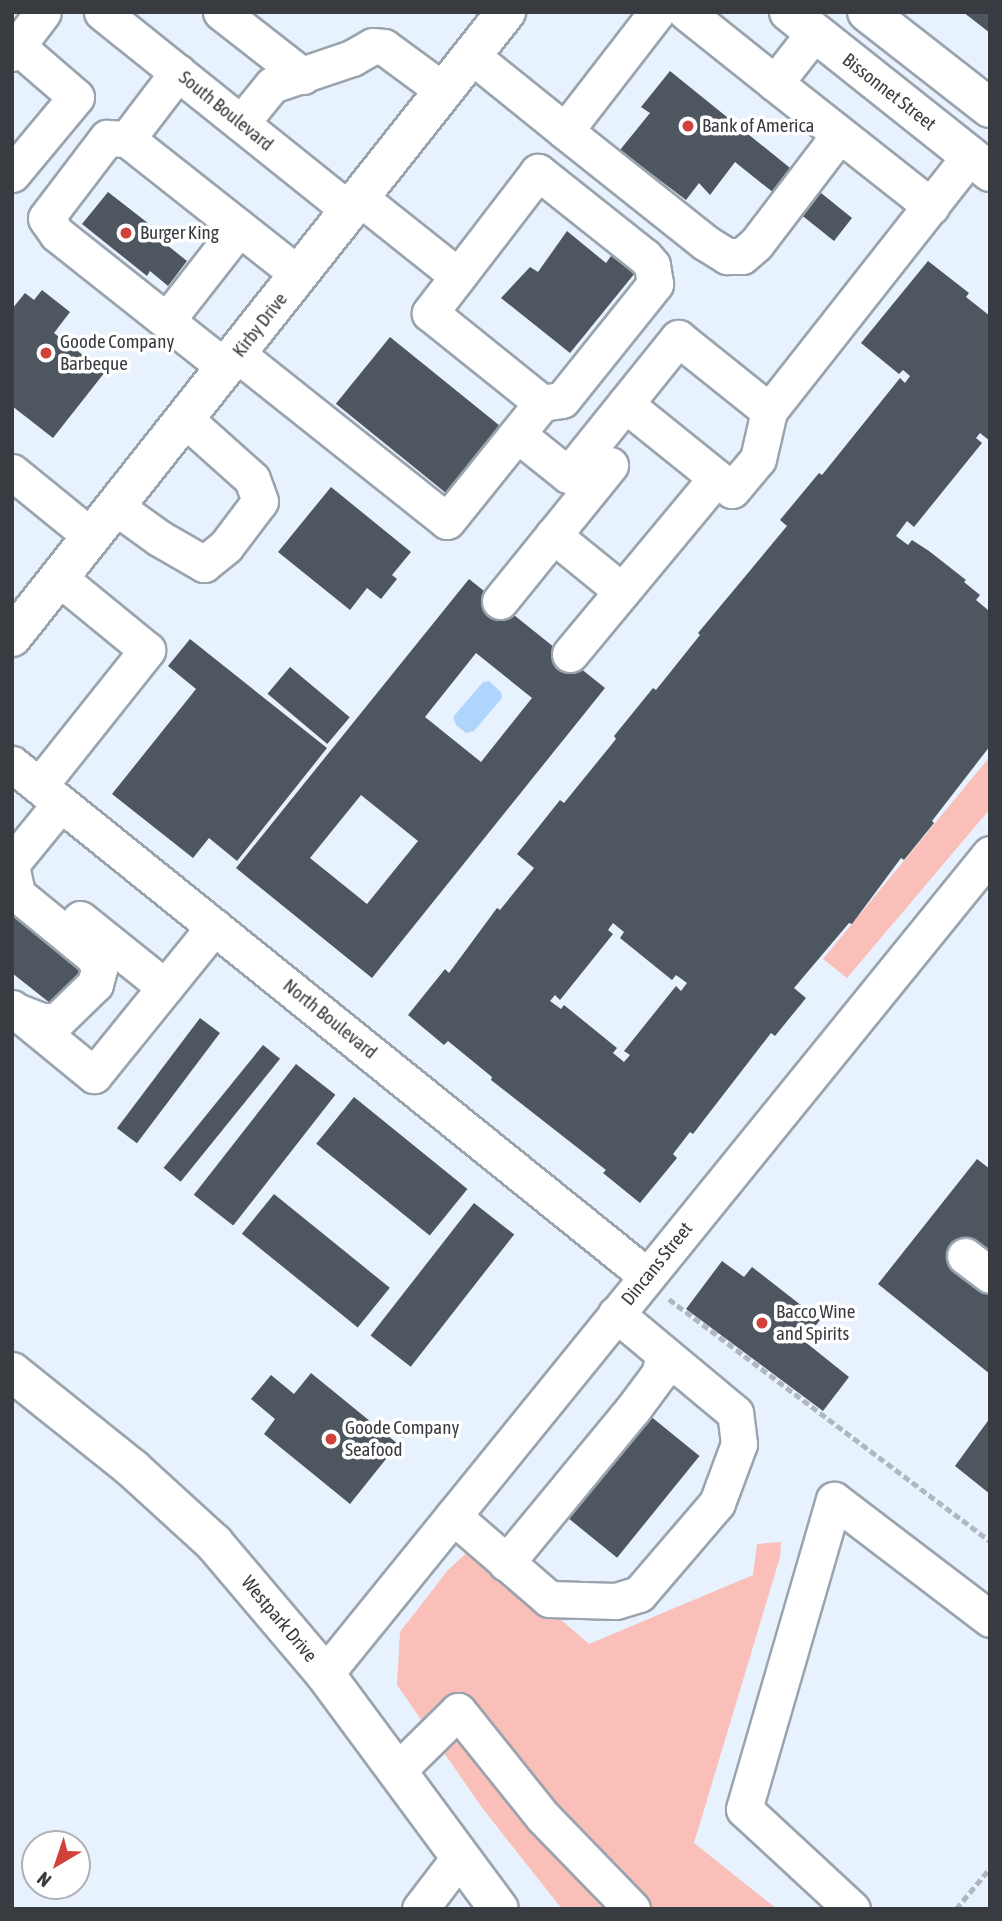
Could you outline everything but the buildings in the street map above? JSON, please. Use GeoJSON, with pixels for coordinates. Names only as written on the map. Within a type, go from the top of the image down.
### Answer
{"type":"FeatureCollection","features":[{"type":"Feature","properties":{"kind":"main road","name":"Kirby Drive"},"geometry":{"type":"LineString","coordinates":[[12,638],[506,12]]}},
{"type":"Feature","properties":{"kind":"main road"},"geometry":{"type":"LineString","coordinates":[[867,12],[990,108]]}},
{"type":"Feature","properties":{"kind":"main road","name":"Bissonnet Street"},"geometry":{"type":"LineString","coordinates":[[802,22],[980,164]]}},
{"type":"Feature","properties":{"kind":"main road","name":"Westpark Drive"},"geometry":{"type":"LineString","coordinates":[[12,1372],[184,1514],[248,1580],[325,1674],[499,1909]]}},
{"type":"Feature","properties":{"kind":"street"},"geometry":{"type":"LineString","coordinates":[[12,174],[76,97],[15,49],[43,12]]}},
{"type":"Feature","properties":{"kind":"street","name":"South Boulevard"},"geometry":{"type":"LineString","coordinates":[[102,12],[241,123],[458,276]]}},
{"type":"Feature","properties":{"kind":"street"},"geometry":{"type":"LineString","coordinates":[[221,12],[303,76]]}},
{"type":"Feature","properties":{"kind":"street"},"geometry":{"type":"LineString","coordinates":[[565,131],[680,13],[775,83],[931,206]]}},
{"type":"Feature","properties":{"kind":"street"},"geometry":{"type":"LineString","coordinates":[[775,83],[802,22]]}},
{"type":"Feature","properties":{"kind":"street"},"geometry":{"type":"LineString","coordinates":[[241,123],[272,85],[303,76],[373,46],[384,47],[444,91]]}},
{"type":"Feature","properties":{"kind":"street"},"geometry":{"type":"LineString","coordinates":[[472,57],[706,243],[727,256],[742,256],[756,244],[839,135]]}},
{"type":"Feature","properties":{"kind":"street"},"geometry":{"type":"LineString","coordinates":[[127,139],[178,72]]}},
{"type":"Feature","properties":{"kind":"street"},"geometry":{"type":"LineString","coordinates":[[299,275],[127,139],[107,138],[46,218],[57,234],[447,521],[542,403],[562,400],[654,284],[655,274],[645,257],[538,172],[430,313],[542,403]]}},
{"type":"Feature","properties":{"kind":"street"},"geometry":{"type":"LineString","coordinates":[[625,404],[732,490],[758,459],[769,411],[931,206],[980,164]]}},
{"type":"Feature","properties":{"kind":"street"},"geometry":{"type":"LineString","coordinates":[[171,316],[239,228]]}},
{"type":"Feature","properties":{"kind":"street"},"geometry":{"type":"LineString","coordinates":[[517,434],[568,475],[678,338],[769,411]]}},
{"type":"Feature","properties":{"kind":"street"},"geometry":{"type":"LineString","coordinates":[[116,506],[159,538],[204,564],[226,546],[260,501],[252,479],[185,419]]}},
{"type":"Feature","properties":{"kind":"street"},"geometry":{"type":"LineString","coordinates":[[500,601],[610,465]]}},
{"type":"Feature","properties":{"kind":"street"},"geometry":{"type":"LineString","coordinates":[[12,472],[92,537]]}},
{"type":"Feature","properties":{"kind":"street"},"geometry":{"type":"LineString","coordinates":[[570,654],[716,478]]}},
{"type":"Feature","properties":{"kind":"street"},"geometry":{"type":"LineString","coordinates":[[553,535],[622,591]]}},
{"type":"Feature","properties":{"kind":"street"},"geometry":{"type":"LineString","coordinates":[[14,1010],[42,1021],[57,1021],[95,984],[99,969],[94,957],[17,894],[12,866],[50,794],[147,650],[59,578]]}},
{"type":"Feature","properties":{"kind":"street","name":"North Boulevard"},"geometry":{"type":"LineString","coordinates":[[12,764],[656,1286]]}},
{"type":"Feature","properties":{"kind":"street","name":"Dincans Street"},"geometry":{"type":"LineString","coordinates":[[325,1674],[616,1314],[656,1286],[988,861]]}},
{"type":"Feature","properties":{"kind":"street"},"geometry":{"type":"LineString","coordinates":[[12,866],[165,987]]}},
{"type":"Feature","properties":{"kind":"street"},"geometry":{"type":"LineString","coordinates":[[14,1010],[94,1075],[214,927]]}},
{"type":"Feature","properties":{"kind":"street"},"geometry":{"type":"LineString","coordinates":[[453,1516],[549,1599],[616,1601],[639,1594],[718,1503],[739,1444],[735,1413],[616,1314]]}},
{"type":"Feature","properties":{"kind":"street"},"geometry":{"type":"LineString","coordinates":[[506,1563],[634,1409],[659,1374],[664,1355]]}},
{"type":"Feature","properties":{"kind":"street"},"geometry":{"type":"LineString","coordinates":[[852,1909],[744,1809],[835,1500],[990,1619]]}},
{"type":"Feature","properties":{"kind":"street"},"geometry":{"type":"LineString","coordinates":[[396,1772],[458,1711],[543,1817],[632,1909]]}},
{"type":"Feature","properties":{"kind":"street"},"geometry":{"type":"LineString","coordinates":[[420,1909],[459,1858]]}},
{"type":"Feature","properties":{"kind":"path"},"geometry":{"type":"LineString","coordinates":[[656,1286],[990,1541]]}},
{"type":"Feature","properties":{"kind":"path"},"geometry":{"type":"LineString","coordinates":[[956,1909],[990,1868]]}},
{"type":"Feature","properties":{"kind":"shaded area"},"geometry":{"type":"Polygon","coordinates":[[[988,759],[990,809],[847,978],[823,959],[988,759]]]}},
{"type":"Feature","properties":{"kind":"shaded area"},"geometry":{"type":"Polygon","coordinates":[[[781,1542],[780,1557],[694,1843],[777,1909],[562,1909],[483,1809],[397,1685],[400,1632],[448,1570],[475,1545],[589,1644],[753,1575],[757,1544],[781,1542]]]}},
{"type":"Feature","properties":{"kind":"water"},"geometry":{"type":"Polygon","coordinates":[[[489,681],[501,692],[502,698],[474,731],[466,733],[456,725],[453,717],[483,682],[489,681]]]}},
{"type":"Feature","properties":{"kind":"place","name":"Bank of America"},"geometry":{"type":"Point","coordinates":[688,126]}},
{"type":"Feature","properties":{"kind":"place","name":"Burger King"},"geometry":{"type":"Point","coordinates":[126,233]}},
{"type":"Feature","properties":{"kind":"place","name":"Goode Company Barbeque"},"geometry":{"type":"Point","coordinates":[46,353]}},
{"type":"Feature","properties":{"kind":"place","name":"Bacco Wine and Spirits"},"geometry":{"type":"Point","coordinates":[762,1323]}},
{"type":"Feature","properties":{"kind":"place","name":"Goode Company Seafood"},"geometry":{"type":"Point","coordinates":[331,1439]}}]}
